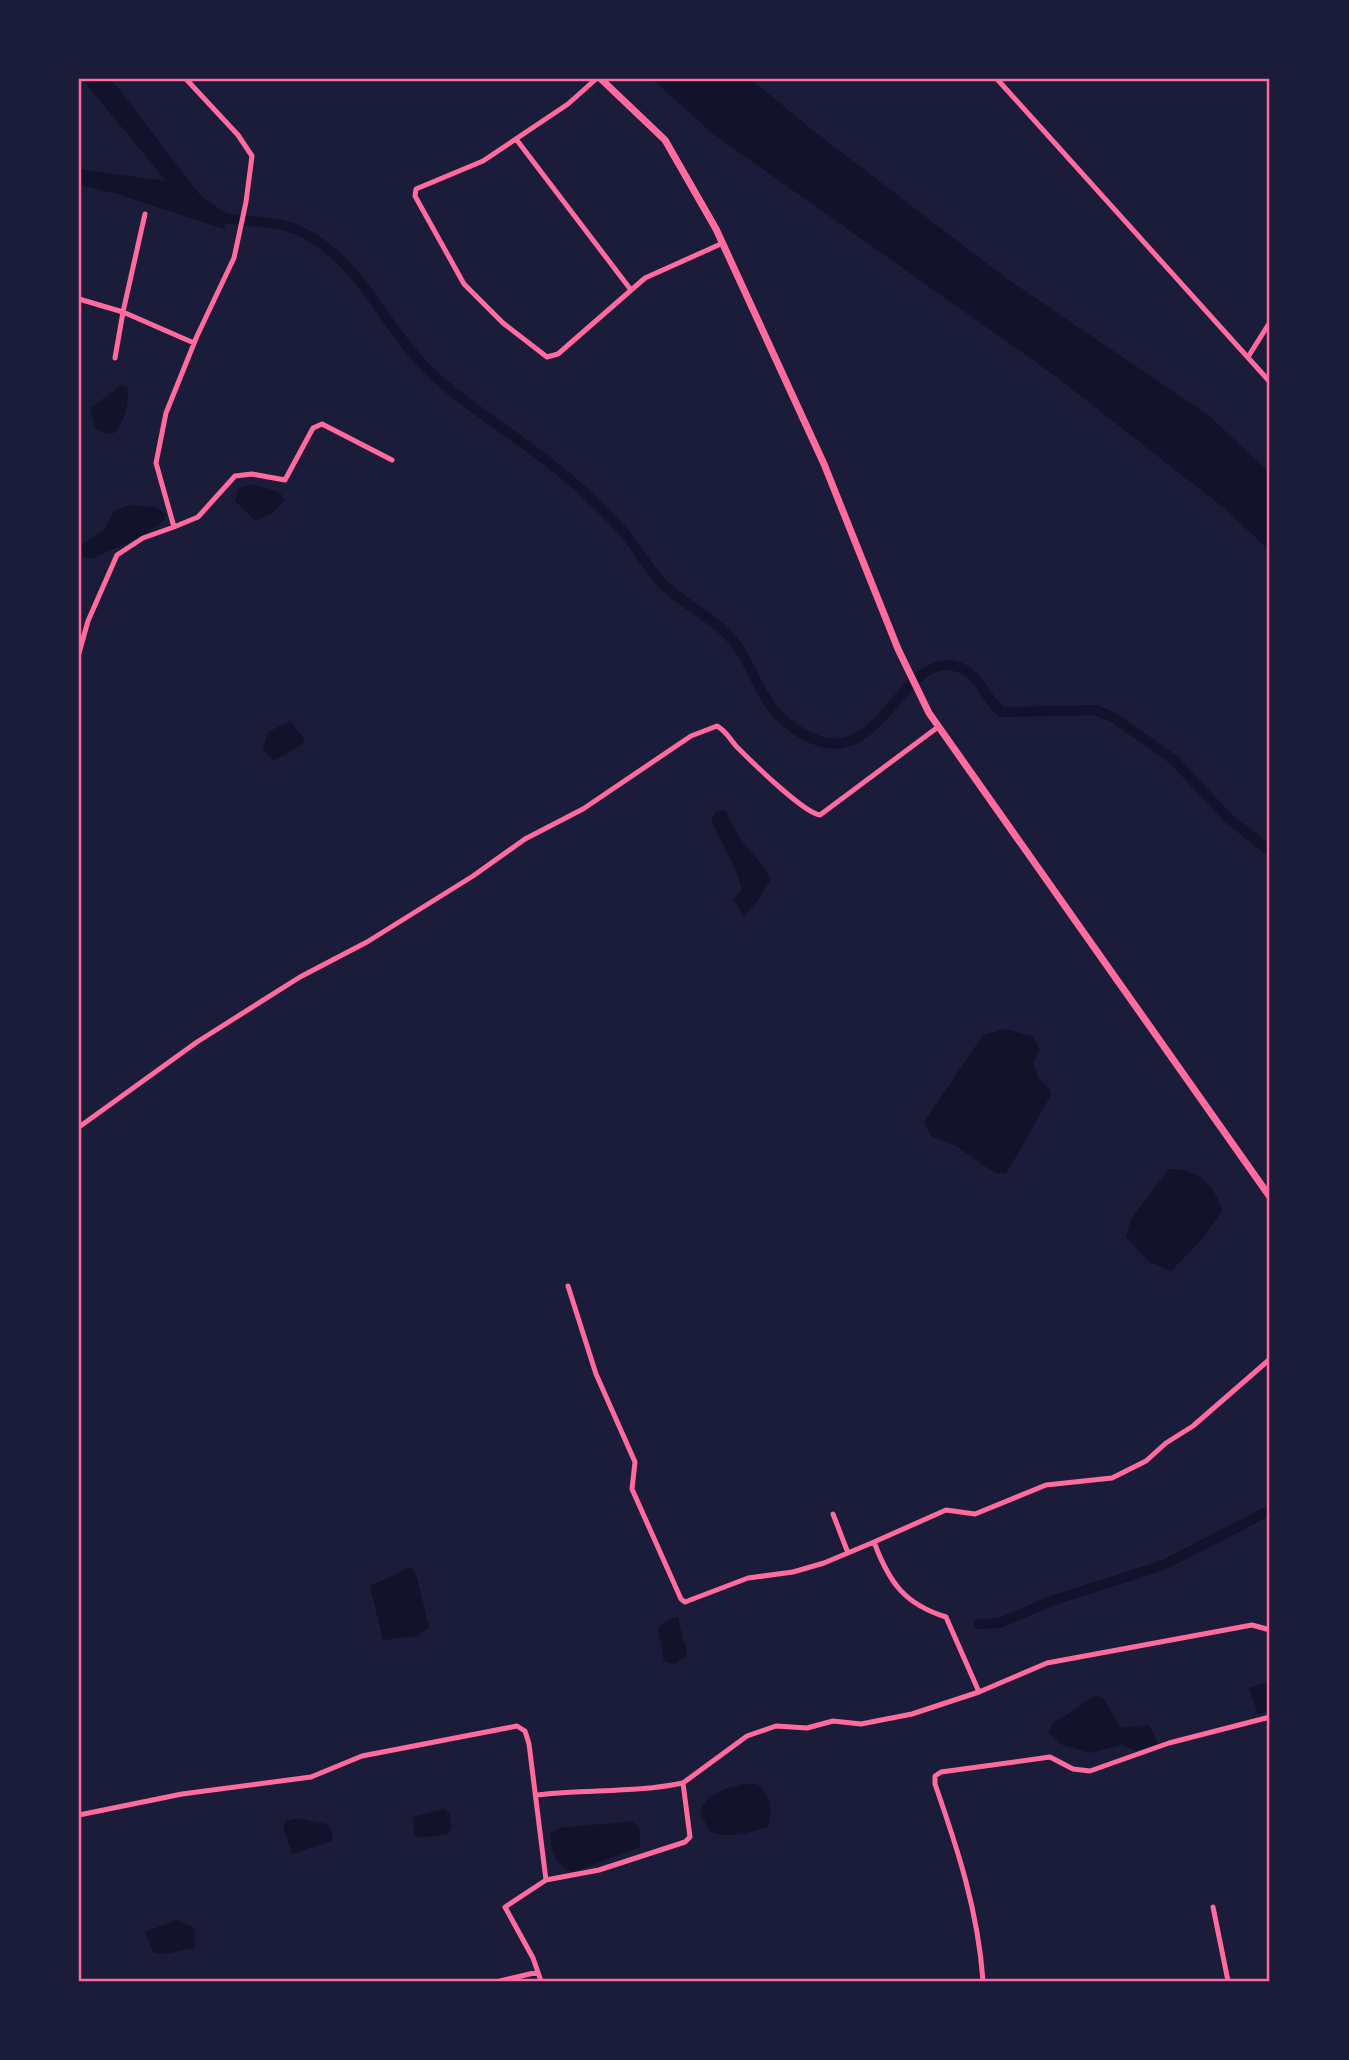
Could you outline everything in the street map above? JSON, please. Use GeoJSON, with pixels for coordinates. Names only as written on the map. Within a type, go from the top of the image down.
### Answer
{"type":"FeatureCollection","features":[{"type":"Feature","properties":{"kind":"main road"},"geometry":{"type":"LineString","coordinates":[[599,79],[665,141],[723,243],[824,464],[898,649],[929,713],[1270,1197]]}},
{"type":"Feature","properties":{"kind":"street"},"geometry":{"type":"LineString","coordinates":[[174,527],[156,463],[166,413],[194,343],[234,258],[240,239],[252,156],[238,135],[186,79]]}},
{"type":"Feature","properties":{"kind":"street"},"geometry":{"type":"LineString","coordinates":[[599,79],[568,104],[482,162],[451,177],[422,185],[414,192],[464,284],[503,323],[547,358],[558,354],[645,278],[723,243]]}},
{"type":"Feature","properties":{"kind":"street"},"geometry":{"type":"LineString","coordinates":[[997,79],[1270,382]]}},
{"type":"Feature","properties":{"kind":"street"},"geometry":{"type":"LineString","coordinates":[[516,139],[631,290]]}},
{"type":"Feature","properties":{"kind":"street"},"geometry":{"type":"LineString","coordinates":[[115,358],[145,214]]}},
{"type":"Feature","properties":{"kind":"street"},"geometry":{"type":"LineString","coordinates":[[79,299],[123,312],[194,343]]}},
{"type":"Feature","properties":{"kind":"street"},"geometry":{"type":"LineString","coordinates":[[1248,357],[1270,321]]}},
{"type":"Feature","properties":{"kind":"street"},"geometry":{"type":"LineString","coordinates":[[79,653],[84,634],[117,555],[144,538],[198,517],[235,476],[252,474],[285,480],[313,428],[323,424],[392,460]]}},
{"type":"Feature","properties":{"kind":"street"},"geometry":{"type":"LineString","coordinates":[[79,627],[84,634]]}},
{"type":"Feature","properties":{"kind":"street"},"geometry":{"type":"LineString","coordinates":[[79,1127],[197,1042],[300,977],[413,914],[525,839],[583,809],[691,736],[717,726],[797,803],[811,814],[820,815],[938,727]]}},
{"type":"Feature","properties":{"kind":"street"},"geometry":{"type":"LineString","coordinates":[[568,1286],[596,1374],[633,1455],[632,1489],[681,1599],[685,1602],[722,1586],[793,1572],[848,1553],[946,1510],[975,1514],[1046,1485],[1112,1478],[1146,1461],[1166,1443],[1193,1426],[1270,1359]]}},
{"type":"Feature","properties":{"kind":"street"},"geometry":{"type":"LineString","coordinates":[[833,1514],[848,1553]]}},
{"type":"Feature","properties":{"kind":"street"},"geometry":{"type":"LineString","coordinates":[[874,1542],[895,1586],[923,1610],[946,1617],[979,1692]]}},
{"type":"Feature","properties":{"kind":"street"},"geometry":{"type":"LineString","coordinates":[[537,1796],[579,1790],[637,1792],[683,1783],[747,1736],[776,1726],[807,1728],[834,1721],[861,1724],[924,1711],[979,1692],[1047,1663],[1252,1625],[1270,1630]]}},
{"type":"Feature","properties":{"kind":"street"},"geometry":{"type":"LineString","coordinates":[[983,1981],[979,1932],[965,1868],[935,1784],[935,1776],[941,1772],[1050,1757],[1073,1769],[1090,1771],[1170,1743],[1270,1717]]}},
{"type":"Feature","properties":{"kind":"street"},"geometry":{"type":"LineString","coordinates":[[79,1815],[182,1794],[311,1777],[362,1756],[517,1726],[525,1731],[537,1796],[545,1880]]}},
{"type":"Feature","properties":{"kind":"street"},"geometry":{"type":"LineString","coordinates":[[541,1981],[505,1907],[545,1880],[599,1870],[685,1842],[690,1837],[691,1829],[683,1783]]}},
{"type":"Feature","properties":{"kind":"street"},"geometry":{"type":"LineString","coordinates":[[1213,1907],[1228,1981]]}},
{"type":"Feature","properties":{"kind":"street"},"geometry":{"type":"LineString","coordinates":[[500,1981],[538,1972]]}},
{"type":"Feature","properties":{"kind":"shaded area"},"geometry":{"type":"Polygon","coordinates":[[[82,79],[111,79],[200,195],[227,214],[224,229],[114,193],[79,185],[79,169],[166,181],[82,79]]]}},
{"type":"Feature","properties":{"kind":"shaded area"},"geometry":{"type":"Polygon","coordinates":[[[652,79],[751,79],[816,133],[1007,279],[1208,415],[1270,473],[1270,551],[1224,508],[1054,375],[712,133],[652,79]]]}},
{"type":"Feature","properties":{"kind":"shaded area"},"geometry":{"type":"Polygon","coordinates":[[[121,385],[127,388],[128,393],[123,418],[114,433],[105,434],[96,429],[90,409],[121,385]]]}},
{"type":"Feature","properties":{"kind":"shaded area"},"geometry":{"type":"Polygon","coordinates":[[[252,484],[279,492],[285,500],[272,513],[256,521],[235,501],[238,489],[252,484]]]}},
{"type":"Feature","properties":{"kind":"shaded area"},"geometry":{"type":"Polygon","coordinates":[[[129,505],[155,507],[166,514],[157,527],[135,540],[92,559],[84,557],[81,553],[83,544],[105,529],[114,511],[129,505]]]}},
{"type":"Feature","properties":{"kind":"shaded area"},"geometry":{"type":"Polygon","coordinates":[[[290,721],[304,739],[303,743],[274,761],[263,750],[268,732],[290,721]]]}},
{"type":"Feature","properties":{"kind":"shaded area"},"geometry":{"type":"Polygon","coordinates":[[[717,810],[725,811],[741,840],[766,870],[770,881],[756,903],[744,915],[733,899],[742,890],[737,872],[711,820],[717,810]]]}},
{"type":"Feature","properties":{"kind":"shaded area"},"geometry":{"type":"Polygon","coordinates":[[[1005,1029],[1032,1036],[1040,1050],[1033,1063],[1039,1080],[1049,1088],[1051,1095],[1006,1174],[995,1173],[956,1146],[931,1136],[924,1122],[983,1035],[1005,1029]]]}},
{"type":"Feature","properties":{"kind":"shaded area"},"geometry":{"type":"Polygon","coordinates":[[[1169,1169],[1179,1169],[1204,1180],[1215,1194],[1222,1211],[1204,1237],[1171,1271],[1149,1262],[1126,1237],[1131,1219],[1169,1169]]]}},
{"type":"Feature","properties":{"kind":"shaded area"},"geometry":{"type":"Polygon","coordinates":[[[411,1567],[416,1574],[429,1627],[418,1636],[383,1640],[370,1586],[411,1567]]]}},
{"type":"Feature","properties":{"kind":"shaded area"},"geometry":{"type":"Polygon","coordinates":[[[678,1617],[687,1655],[675,1664],[664,1661],[658,1629],[669,1619],[678,1617]]]}},
{"type":"Feature","properties":{"kind":"shaded area"},"geometry":{"type":"Polygon","coordinates":[[[1270,1681],[1270,1711],[1258,1714],[1249,1688],[1270,1681]]]}},
{"type":"Feature","properties":{"kind":"shaded area"},"geometry":{"type":"Polygon","coordinates":[[[1097,1695],[1104,1699],[1120,1728],[1149,1725],[1158,1744],[1136,1751],[1122,1745],[1089,1753],[1060,1744],[1049,1733],[1053,1722],[1097,1695]]]}},
{"type":"Feature","properties":{"kind":"shaded area"},"geometry":{"type":"Polygon","coordinates":[[[742,1784],[756,1784],[765,1793],[771,1809],[768,1827],[730,1835],[709,1831],[700,1811],[703,1805],[717,1793],[742,1784]]]}},
{"type":"Feature","properties":{"kind":"shaded area"},"geometry":{"type":"Polygon","coordinates":[[[444,1809],[449,1813],[452,1828],[447,1834],[418,1838],[414,1834],[413,1817],[444,1809]]]}},
{"type":"Feature","properties":{"kind":"shaded area"},"geometry":{"type":"Polygon","coordinates":[[[299,1818],[326,1824],[333,1834],[331,1841],[292,1854],[283,1826],[286,1821],[299,1818]]]}},
{"type":"Feature","properties":{"kind":"shaded area"},"geometry":{"type":"Polygon","coordinates":[[[633,1821],[640,1829],[640,1847],[573,1872],[567,1870],[555,1857],[551,1833],[560,1828],[633,1821]]]}},
{"type":"Feature","properties":{"kind":"shaded area"},"geometry":{"type":"Polygon","coordinates":[[[177,1920],[195,1928],[195,1948],[164,1954],[154,1953],[145,1932],[177,1920]]]}},
{"type":"Feature","properties":{"kind":"waterway"},"geometry":{"type":"LineString","coordinates":[[214,216],[291,227],[316,240],[333,253],[362,284],[426,368],[458,396],[545,459],[578,487],[626,535],[661,582],[728,635],[744,656],[768,702],[786,722],[818,741],[844,742],[866,732],[921,676],[940,666],[963,669],[974,677],[1001,712],[1095,710],[1113,717],[1174,760],[1228,818],[1270,851]]}},
{"type":"Feature","properties":{"kind":"waterway"},"geometry":{"type":"LineString","coordinates":[[979,1624],[1000,1623],[1051,1601],[1164,1565],[1270,1510]]}}]}
